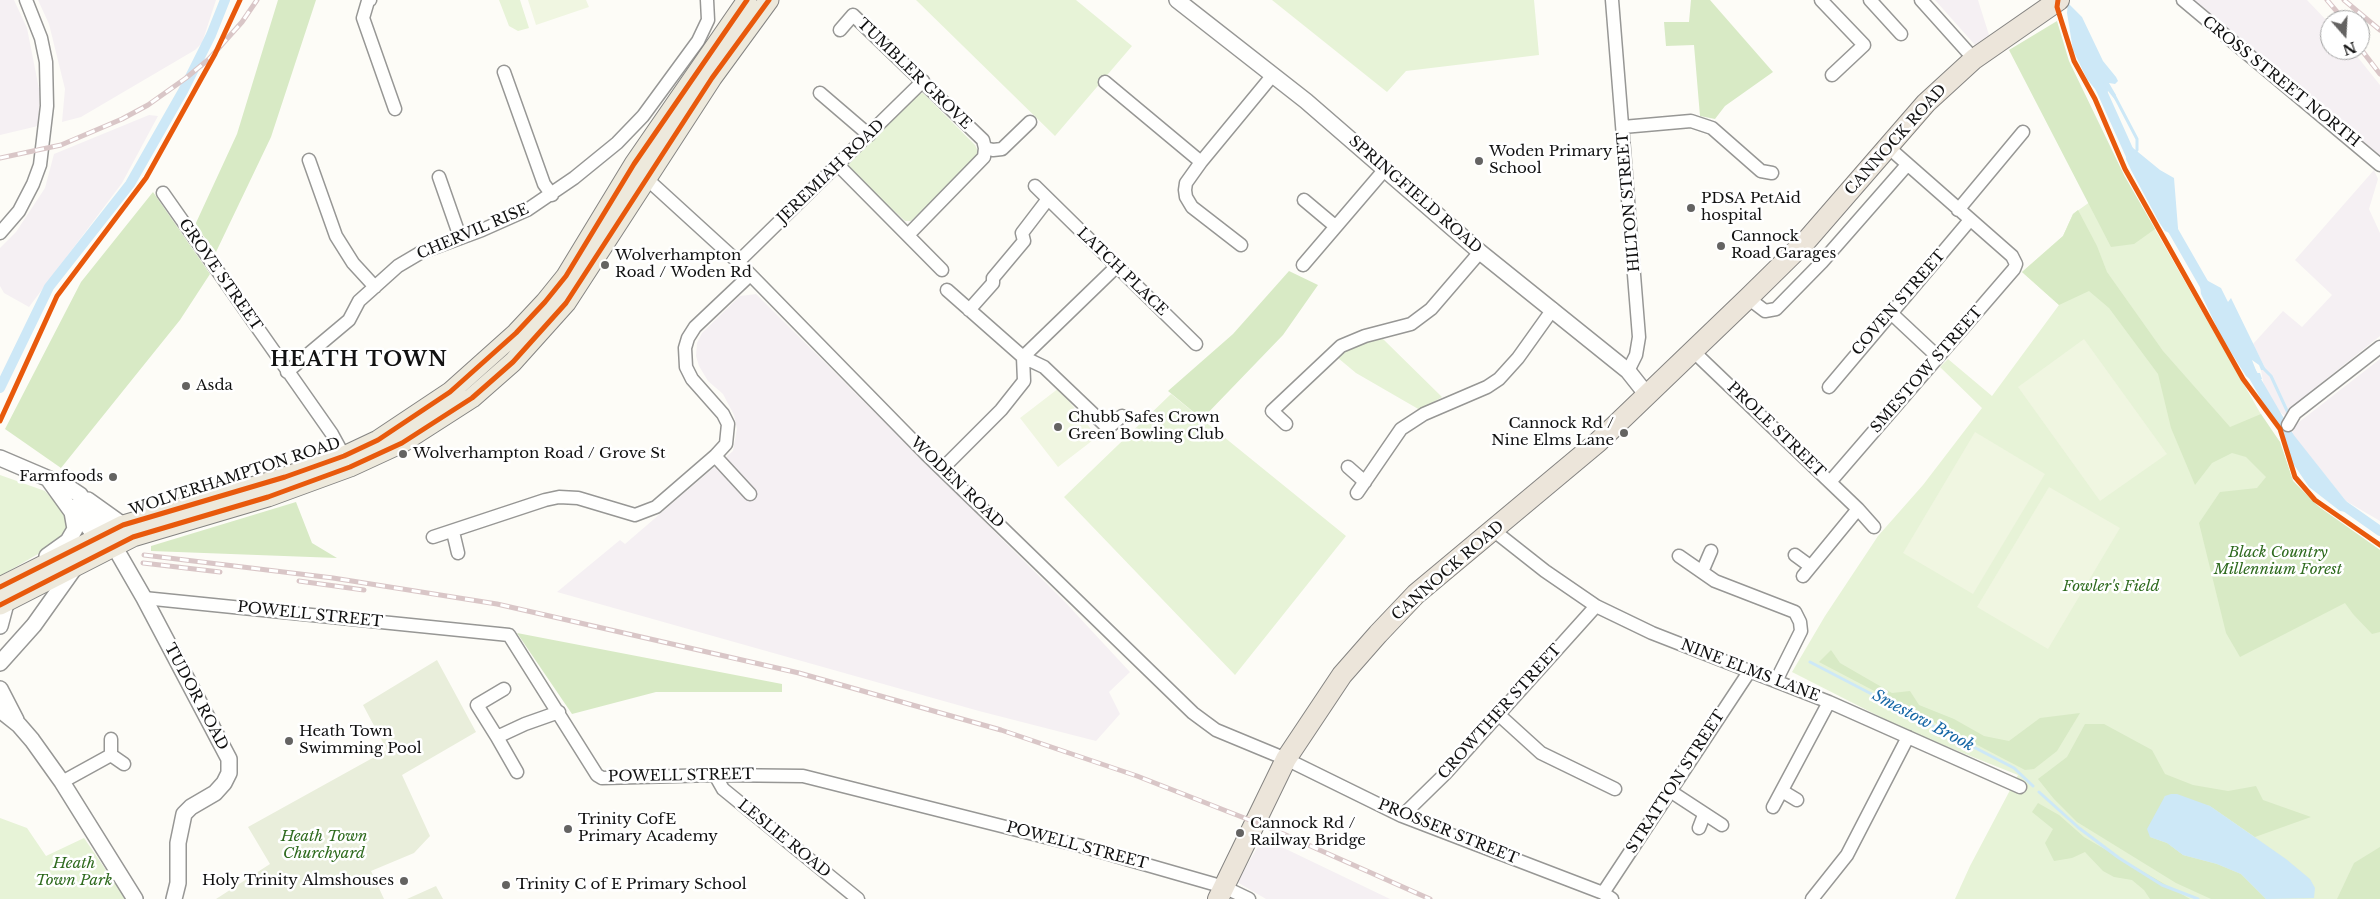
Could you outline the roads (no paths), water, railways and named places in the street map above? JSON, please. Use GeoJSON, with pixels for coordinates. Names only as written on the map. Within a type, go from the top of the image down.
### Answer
{"type":"FeatureCollection","features":[{"type":"Feature","properties":{"kind":"highway","name":"CANNOCK ROAD"},"geometry":{"type":"LineString","coordinates":[[1221,893],[1286,759],[1342,675],[1378,634],[1416,594],[1598,442],[1748,298],[1807,240],[1926,103],[1974,59],[2059,0]]}},
{"type":"Feature","properties":{"kind":"main road","name":"WOLVERHAMPTON ROAD"},"geometry":{"type":"LineString","coordinates":[[347,462],[450,392],[516,333],[545,302],[566,276],[634,164],[746,0]]}},
{"type":"Feature","properties":{"kind":"main road","name":"WOLVERHAMPTON ROAD"},"geometry":{"type":"LineString","coordinates":[[9,590],[44,583],[78,564],[110,535],[134,537],[268,496],[347,462],[402,442],[440,420],[472,398],[513,362],[566,303],[712,78],[769,0]]}},
{"type":"Feature","properties":{"kind":"main road"},"geometry":{"type":"LineString","coordinates":[[634,164],[647,179]]}},
{"type":"Feature","properties":{"kind":"main road"},"geometry":{"type":"LineString","coordinates":[[9,590],[110,535]]}},
{"type":"Feature","properties":{"kind":"street"},"geometry":{"type":"LineString","coordinates":[[0,233],[19,211],[33,184],[40,165],[47,106],[46,62],[41,38],[26,0]]}},
{"type":"Feature","properties":{"kind":"street"},"geometry":{"type":"LineString","coordinates":[[370,0],[368,1],[364,18],[395,109]]}},
{"type":"Feature","properties":{"kind":"street","name":"CHERVIL RISE"},"geometry":{"type":"LineString","coordinates":[[287,372],[348,320],[359,301],[398,266],[420,253],[527,210],[552,194],[603,155],[643,116],[698,41],[708,20],[707,0]]}},
{"type":"Feature","properties":{"kind":"street","name":"SPRINGFIELD ROAD"},"geometry":{"type":"LineString","coordinates":[[1178,0],[1306,101],[1386,168],[1480,252],[1628,371],[1647,395]]}},
{"type":"Feature","properties":{"kind":"street","name":"HILTON STREET"},"geometry":{"type":"LineString","coordinates":[[1612,0],[1640,337],[1636,355],[1628,371]]}},
{"type":"Feature","properties":{"kind":"street"},"geometry":{"type":"LineString","coordinates":[[1821,0],[1864,45],[1832,75]]}},
{"type":"Feature","properties":{"kind":"street"},"geometry":{"type":"LineString","coordinates":[[1870,0],[1901,34]]}},
{"type":"Feature","properties":{"kind":"street"},"geometry":{"type":"LineString","coordinates":[[1921,0],[1974,59]]}},
{"type":"Feature","properties":{"kind":"street","name":"CROSS STREET NORTH"},"geometry":{"type":"LineString","coordinates":[[2182,0],[2380,165]]}},
{"type":"Feature","properties":{"kind":"street","name":"TUMBLER GROVE"},"geometry":{"type":"LineString","coordinates":[[840,30],[853,15],[983,140],[985,148]]}},
{"type":"Feature","properties":{"kind":"street"},"geometry":{"type":"LineString","coordinates":[[504,72],[544,184],[552,194]]}},
{"type":"Feature","properties":{"kind":"street"},"geometry":{"type":"LineString","coordinates":[[1241,245],[1192,207],[1186,197],[1186,183],[1272,76]]}},
{"type":"Feature","properties":{"kind":"street","name":"JEREMIAH ROAD"},"geometry":{"type":"LineString","coordinates":[[738,262],[923,81]]}},
{"type":"Feature","properties":{"kind":"street"},"geometry":{"type":"LineString","coordinates":[[1105,82],[1201,162]]}},
{"type":"Feature","properties":{"kind":"street"},"geometry":{"type":"LineString","coordinates":[[820,93],[869,135]]}},
{"type":"Feature","properties":{"kind":"street"},"geometry":{"type":"LineString","coordinates":[[1623,127],[1691,121],[1712,128],[1761,171],[1772,173]]}},
{"type":"Feature","properties":{"kind":"street"},"geometry":{"type":"LineString","coordinates":[[908,234],[984,157],[985,148],[993,150],[1002,149],[1030,122]]}},
{"type":"Feature","properties":{"kind":"street"},"geometry":{"type":"LineString","coordinates":[[1958,210],[2023,132]]}},
{"type":"Feature","properties":{"kind":"street"},"geometry":{"type":"LineString","coordinates":[[1888,147],[1970,220]]}},
{"type":"Feature","properties":{"kind":"street"},"geometry":{"type":"LineString","coordinates":[[309,160],[336,236],[353,263],[375,287]]}},
{"type":"Feature","properties":{"kind":"street","name":"CANNOCK ROAD"},"geometry":{"type":"LineString","coordinates":[[1748,298],[1765,310],[1776,309],[1822,262],[1907,165]]}},
{"type":"Feature","properties":{"kind":"street"},"geometry":{"type":"LineString","coordinates":[[838,166],[942,270]]}},
{"type":"Feature","properties":{"kind":"street"},"geometry":{"type":"LineString","coordinates":[[1303,265],[1386,168]]}},
{"type":"Feature","properties":{"kind":"street"},"geometry":{"type":"LineString","coordinates":[[439,177],[460,237]]}},
{"type":"Feature","properties":{"kind":"street","name":"WODEN ROAD"},"geometry":{"type":"LineString","coordinates":[[647,179],[738,262],[942,469],[1193,713],[1216,730],[1286,759]]}},
{"type":"Feature","properties":{"kind":"street","name":"LATCH PLACE"},"geometry":{"type":"LineString","coordinates":[[1035,186],[1196,344]]}},
{"type":"Feature","properties":{"kind":"street","name":"GROVE STREET"},"geometry":{"type":"LineString","coordinates":[[163,193],[332,434],[347,462]]}},
{"type":"Feature","properties":{"kind":"street"},"geometry":{"type":"LineString","coordinates":[[969,310],[993,283],[993,278],[1024,241],[1022,233],[1048,199]]}},
{"type":"Feature","properties":{"kind":"street"},"geometry":{"type":"LineString","coordinates":[[1304,200],[1335,226]]}},
{"type":"Feature","properties":{"kind":"street","name":"SMESTOW STREET"},"geometry":{"type":"LineString","coordinates":[[1830,482],[2014,269],[2016,264],[2012,256],[1970,220]]}},
{"type":"Feature","properties":{"kind":"street","name":"COVEN STREET"},"geometry":{"type":"LineString","coordinates":[[1829,387],[1970,220]]}},
{"type":"Feature","properties":{"kind":"street"},"geometry":{"type":"LineString","coordinates":[[1286,424],[1272,411],[1341,346],[1365,336],[1410,324],[1431,309],[1480,252]]}},
{"type":"Feature","properties":{"kind":"street"},"geometry":{"type":"LineString","coordinates":[[942,469],[1001,410],[1024,381],[1023,358],[1116,267]]}},
{"type":"Feature","properties":{"kind":"street"},"geometry":{"type":"LineString","coordinates":[[433,537],[559,497],[578,498],[635,515],[656,507],[715,456],[726,444],[728,424],[723,414],[692,379],[686,367],[685,348],[688,338],[695,327],[750,275]]}},
{"type":"Feature","properties":{"kind":"street"},"geometry":{"type":"LineString","coordinates":[[947,290],[1023,358],[1044,367],[1108,428],[1122,416]]}},
{"type":"Feature","properties":{"kind":"street"},"geometry":{"type":"LineString","coordinates":[[1357,493],[1401,429],[1424,414],[1487,386],[1499,378],[1518,358],[1553,309]]}},
{"type":"Feature","properties":{"kind":"street"},"geometry":{"type":"LineString","coordinates":[[1891,313],[1938,357]]}},
{"type":"Feature","properties":{"kind":"street"},"geometry":{"type":"LineString","coordinates":[[2288,425],[2295,413],[2380,347]]}},
{"type":"Feature","properties":{"kind":"street","name":"PROLE STREET"},"geometry":{"type":"LineString","coordinates":[[1693,351],[1874,526]]}},
{"type":"Feature","properties":{"kind":"street"},"geometry":{"type":"LineString","coordinates":[[715,456],[750,494]]}},
{"type":"Feature","properties":{"kind":"street"},"geometry":{"type":"LineString","coordinates":[[0,458],[68,487],[80,495],[110,535]]}},
{"type":"Feature","properties":{"kind":"street"},"geometry":{"type":"LineString","coordinates":[[1348,467],[1365,482]]}},
{"type":"Feature","properties":{"kind":"street"},"geometry":{"type":"LineString","coordinates":[[48,479],[82,516],[110,535]]}},
{"type":"Feature","properties":{"kind":"street"},"geometry":{"type":"LineString","coordinates":[[0,626],[9,590],[36,563],[68,541],[75,529],[72,512],[60,493]]}},
{"type":"Feature","properties":{"kind":"street"},"geometry":{"type":"LineString","coordinates":[[1795,555],[1806,571],[1858,510]]}},
{"type":"Feature","properties":{"kind":"street","name":"NINE ELMS LANE"},"geometry":{"type":"LineString","coordinates":[[1493,530],[1545,571],[1596,606],[1652,633],[1829,702],[2020,787]]}},
{"type":"Feature","properties":{"kind":"street"},"geometry":{"type":"LineString","coordinates":[[453,532],[458,552]]}},
{"type":"Feature","properties":{"kind":"street","name":"TUDOR ROAD"},"geometry":{"type":"LineString","coordinates":[[110,535],[228,759],[229,773],[224,783],[215,793],[191,807],[184,814],[178,843],[178,883],[174,899]]}},
{"type":"Feature","properties":{"kind":"street"},"geometry":{"type":"LineString","coordinates":[[1702,572],[1711,551]]}},
{"type":"Feature","properties":{"kind":"street"},"geometry":{"type":"LineString","coordinates":[[1679,556],[1715,581],[1795,612],[1800,622],[1801,631],[1776,681]]}},
{"type":"Feature","properties":{"kind":"street","name":"WOLVERHAMPTON ROAD"},"geometry":{"type":"LineString","coordinates":[[0,664],[34,625],[78,564]]}},
{"type":"Feature","properties":{"kind":"street"},"geometry":{"type":"LineString","coordinates":[[44,583],[49,590],[49,605]]}},
{"type":"Feature","properties":{"kind":"street","name":"POWELL STREET"},"geometry":{"type":"LineString","coordinates":[[144,598],[510,635],[597,776],[602,778],[715,775],[803,776],[1081,846],[1221,893],[1249,899]]}},
{"type":"Feature","properties":{"kind":"street","name":"CROWTHER STREET"},"geometry":{"type":"LineString","coordinates":[[1402,816],[1445,774],[1596,606]]}},
{"type":"Feature","properties":{"kind":"street"},"geometry":{"type":"LineString","coordinates":[[0,650],[34,625]]}},
{"type":"Feature","properties":{"kind":"street","name":"STRATTON STREET"},"geometry":{"type":"LineString","coordinates":[[1608,896],[1670,791],[1749,672]]}},
{"type":"Feature","properties":{"kind":"street"},"geometry":{"type":"LineString","coordinates":[[0,689],[19,725],[62,782],[136,898]]}},
{"type":"Feature","properties":{"kind":"street"},"geometry":{"type":"LineString","coordinates":[[504,689],[477,705],[517,772]]}},
{"type":"Feature","properties":{"kind":"street"},"geometry":{"type":"LineString","coordinates":[[1773,807],[1829,702]]}},
{"type":"Feature","properties":{"kind":"street"},"geometry":{"type":"LineString","coordinates":[[0,710],[19,725]]}},
{"type":"Feature","properties":{"kind":"street"},"geometry":{"type":"LineString","coordinates":[[497,737],[558,712]]}},
{"type":"Feature","properties":{"kind":"street"},"geometry":{"type":"LineString","coordinates":[[1498,714],[1541,753],[1615,789]]}},
{"type":"Feature","properties":{"kind":"street"},"geometry":{"type":"LineString","coordinates":[[1812,899],[1847,855],[1908,737]]}},
{"type":"Feature","properties":{"kind":"street"},"geometry":{"type":"LineString","coordinates":[[111,739],[111,755]]}},
{"type":"Feature","properties":{"kind":"street"},"geometry":{"type":"LineString","coordinates":[[62,782],[111,755]]}},
{"type":"Feature","properties":{"kind":"street"},"geometry":{"type":"LineString","coordinates":[[111,755],[124,764]]}},
{"type":"Feature","properties":{"kind":"street","name":"PROSSER STREET"},"geometry":{"type":"LineString","coordinates":[[1286,759],[1402,816],[1608,896]]}},
{"type":"Feature","properties":{"kind":"street","name":"LESLIE ROAD"},"geometry":{"type":"LineString","coordinates":[[715,775],[723,789],[858,899]]}},
{"type":"Feature","properties":{"kind":"street"},"geometry":{"type":"LineString","coordinates":[[1670,791],[1722,825]]}},
{"type":"Feature","properties":{"kind":"street"},"geometry":{"type":"LineString","coordinates":[[1782,791],[1797,800]]}},
{"type":"Feature","properties":{"kind":"street"},"geometry":{"type":"LineString","coordinates":[[1699,828],[1704,814]]}},
{"type":"Feature","properties":{"kind":"street"},"geometry":{"type":"LineString","coordinates":[[166,899],[178,883]]}},
{"type":"Feature","properties":{"kind":"water"},"geometry":{"type":"Polygon","coordinates":[[[2068,3],[2082,17],[2103,61],[2118,81],[2115,84],[2109,83],[2116,95],[2116,101],[2108,91],[2105,98],[2099,94],[2087,79],[2073,50],[2067,13],[2068,3]]]}},
{"type":"Feature","properties":{"kind":"water"},"geometry":{"type":"Polygon","coordinates":[[[2127,143],[2160,170],[2174,178],[2178,228],[2176,236],[2165,231],[2131,170],[2126,159],[2127,143]]]}},
{"type":"Feature","properties":{"kind":"water"},"geometry":{"type":"Polygon","coordinates":[[[2199,276],[2221,288],[2228,302],[2231,298],[2266,370],[2261,370],[2259,365],[2252,360],[2257,373],[2260,373],[2262,379],[2252,381],[2246,376],[2222,338],[2201,294],[2199,276]]]}},
{"type":"Feature","properties":{"kind":"water"},"geometry":{"type":"Polygon","coordinates":[[[2283,428],[2289,429],[2346,501],[2353,513],[2340,511],[2309,487],[2292,462],[2283,428]]]}},
{"type":"Feature","properties":{"kind":"water"},"geometry":{"type":"Polygon","coordinates":[[[2177,794],[2210,806],[2286,859],[2310,879],[2315,888],[2314,898],[2266,899],[2241,874],[2217,864],[2183,855],[2167,843],[2150,837],[2147,829],[2165,796],[2177,794]]]}},
{"type":"Feature","properties":{"kind":"waterway"},"geometry":{"type":"LineString","coordinates":[[0,388],[49,287],[130,184],[183,91],[211,35],[225,0]]}},
{"type":"Feature","properties":{"kind":"waterway"},"geometry":{"type":"LineString","coordinates":[[2099,85],[2131,156]]}},
{"type":"Feature","properties":{"kind":"waterway"},"geometry":{"type":"LineString","coordinates":[[2114,95],[2137,139],[2137,150],[2135,153]]}},
{"type":"Feature","properties":{"kind":"waterway"},"geometry":{"type":"LineString","coordinates":[[2170,225],[2205,286]]}},
{"type":"Feature","properties":{"kind":"waterway"},"geometry":{"type":"LineString","coordinates":[[2262,367],[2271,376],[2289,415]]}},
{"type":"Feature","properties":{"kind":"waterway"},"geometry":{"type":"LineString","coordinates":[[2250,370],[2289,437]]}},
{"type":"Feature","properties":{"kind":"waterway"},"geometry":{"type":"LineString","coordinates":[[2343,505],[2380,531]]}},
{"type":"Feature","properties":{"kind":"waterway","name":"Smestow Brook"},"geometry":{"type":"LineString","coordinates":[[1810,662],[2014,768],[2033,786]]}},
{"type":"Feature","properties":{"kind":"waterway","name":"Smestow Brook"},"geometry":{"type":"LineString","coordinates":[[2039,792],[2079,828],[2119,858],[2162,885],[2198,899]]}},
{"type":"Feature","properties":{"kind":"railway"},"geometry":{"type":"LineString","coordinates":[[0,158],[61,145],[122,119],[148,105],[209,59],[242,22],[257,0]]}},
{"type":"Feature","properties":{"kind":"railway"},"geometry":{"type":"LineString","coordinates":[[2327,0],[2336,10]]}},
{"type":"Feature","properties":{"kind":"railway"},"geometry":{"type":"LineString","coordinates":[[2344,0],[2380,30]]}},
{"type":"Feature","properties":{"kind":"railway"},"geometry":{"type":"LineString","coordinates":[[2369,60],[2380,74]]}},
{"type":"Feature","properties":{"kind":"railway"},"geometry":{"type":"LineString","coordinates":[[144,555],[333,578],[497,604],[799,673],[1001,730],[1137,776],[1270,828],[1430,899]]}},
{"type":"Feature","properties":{"kind":"railway"},"geometry":{"type":"LineString","coordinates":[[143,563],[220,572]]}},
{"type":"Feature","properties":{"kind":"railway"},"geometry":{"type":"LineString","coordinates":[[299,581],[364,590]]}},
{"type":"Feature","properties":{"kind":"place","name":"Woden Primary School"},"geometry":{"type":"Point","coordinates":[1479,161]}},
{"type":"Feature","properties":{"kind":"place","name":"PDSA PetAid hospital"},"geometry":{"type":"Point","coordinates":[1691,208]}},
{"type":"Feature","properties":{"kind":"place","name":"Cannock Road Garages"},"geometry":{"type":"Point","coordinates":[1721,246]}},
{"type":"Feature","properties":{"kind":"place","name":"Wolverhampton Road / Woden Rd"},"geometry":{"type":"Point","coordinates":[605,265]}},
{"type":"Feature","properties":{"kind":"place","name":"Asda"},"geometry":{"type":"Point","coordinates":[186,386]}},
{"type":"Feature","properties":{"kind":"place","name":"Chubb Safes Crown Green Bowling Club"},"geometry":{"type":"Point","coordinates":[1058,427]}},
{"type":"Feature","properties":{"kind":"place","name":"Cannock Rd / Nine Elms Lane"},"geometry":{"type":"Point","coordinates":[1624,433]}},
{"type":"Feature","properties":{"kind":"place","name":"Wolverhampton Road / Grove St"},"geometry":{"type":"Point","coordinates":[403,454]}},
{"type":"Feature","properties":{"kind":"place","name":"Farmfoods"},"geometry":{"type":"Point","coordinates":[113,477]}},
{"type":"Feature","properties":{"kind":"place","name":"Heath Town Swimming Pool"},"geometry":{"type":"Point","coordinates":[289,741]}},
{"type":"Feature","properties":{"kind":"place","name":"Trinity CofE Primary Academy"},"geometry":{"type":"Point","coordinates":[568,829]}},
{"type":"Feature","properties":{"kind":"place","name":"Cannock Rd / Railway Bridge"},"geometry":{"type":"Point","coordinates":[1240,833]}},
{"type":"Feature","properties":{"kind":"place","name":"Holy Trinity Almshouses"},"geometry":{"type":"Point","coordinates":[404,881]}},
{"type":"Feature","properties":{"kind":"place","name":"Trinity C of E Primary School"},"geometry":{"type":"Point","coordinates":[506,885]}},
{"type":"Feature","properties":{"kind":"district","name":"HEATH TOWN"},"geometry":{"type":"Point","coordinates":[359,360]}},
{"type":"Feature","properties":{"kind":"park label","name":"Black Country Millennium Forest"},"geometry":{"type":"Point","coordinates":[2278,562]}},
{"type":"Feature","properties":{"kind":"park label","name":"Fowler's Field"},"geometry":{"type":"Point","coordinates":[2111,587]}},
{"type":"Feature","properties":{"kind":"park label","name":"Heath Town Churchyard"},"geometry":{"type":"Point","coordinates":[324,846]}},
{"type":"Feature","properties":{"kind":"park label","name":"Heath Town Park"},"geometry":{"type":"Point","coordinates":[74,872]}}]}
